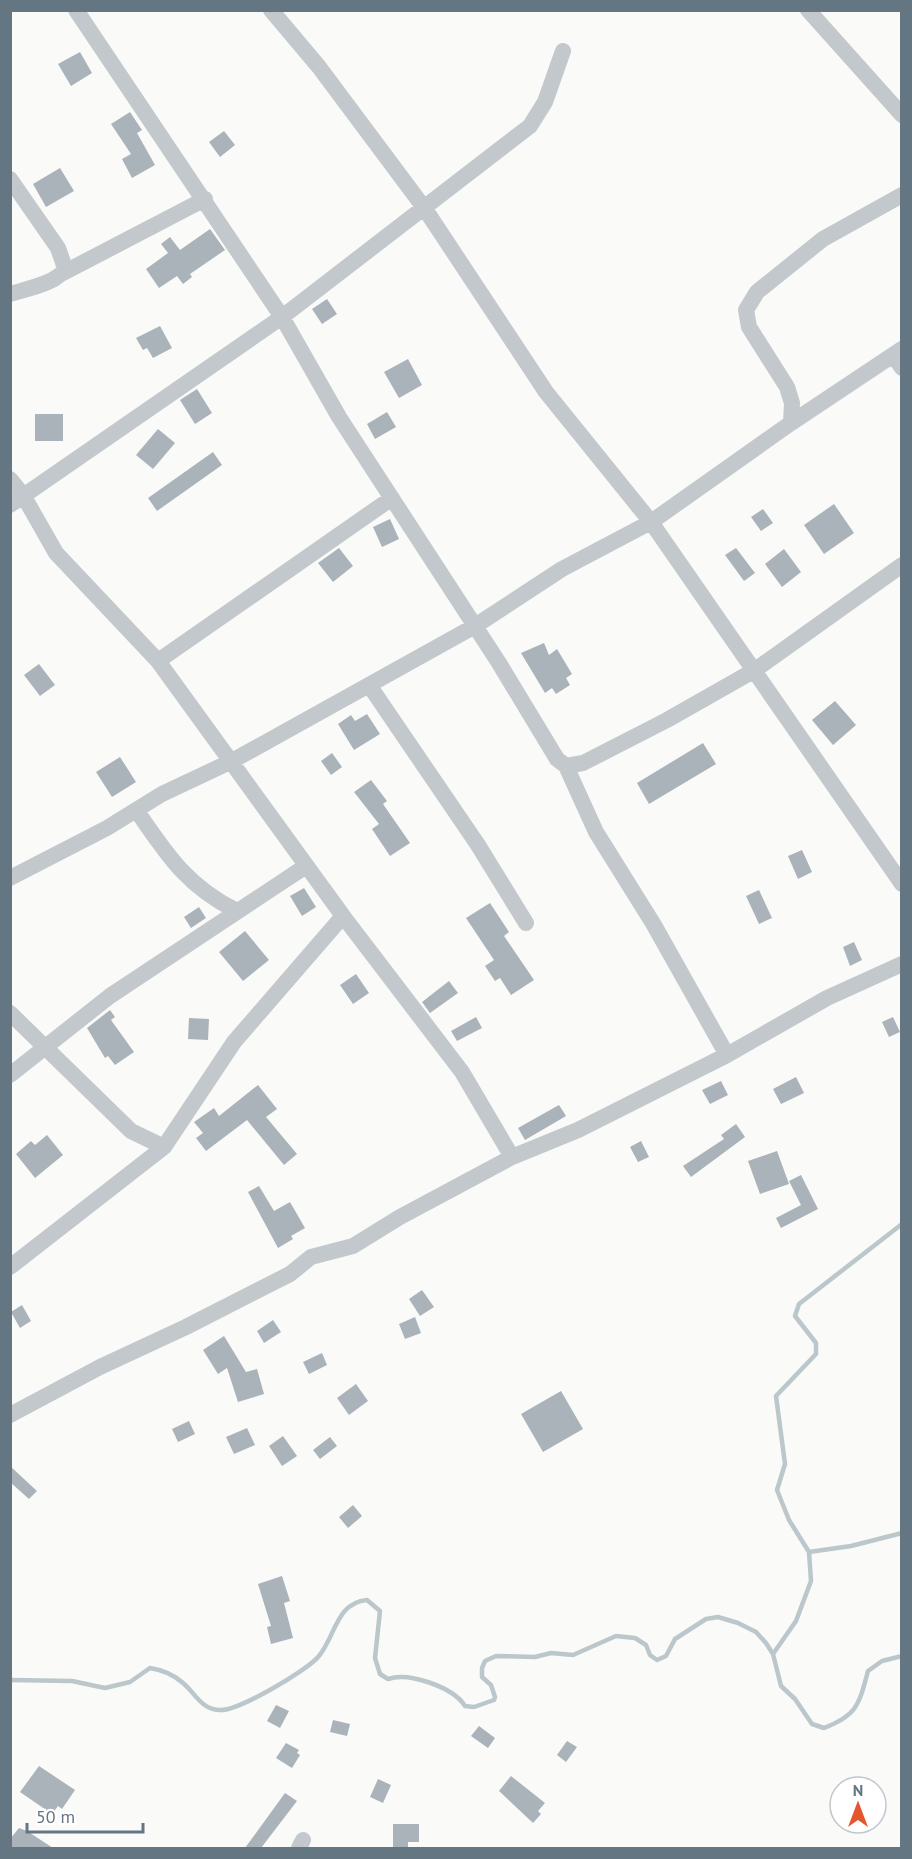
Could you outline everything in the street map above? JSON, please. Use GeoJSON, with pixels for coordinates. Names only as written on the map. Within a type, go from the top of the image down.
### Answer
{"type":"FeatureCollection","features":[{"type":"Feature","properties":{"kind":"street"},"geometry":{"type":"LineString","coordinates":[[76,10],[205,199],[282,317],[339,417],[475,626],[557,759],[566,766],[596,832],[654,925],[727,1055]]}},
{"type":"Feature","properties":{"kind":"street"},"geometry":{"type":"LineString","coordinates":[[271,10],[319,67],[425,209],[546,392],[651,522],[902,884]]}},
{"type":"Feature","properties":{"kind":"street"},"geometry":{"type":"LineString","coordinates":[[808,10],[902,115]]}},
{"type":"Feature","properties":{"kind":"street"},"geometry":{"type":"LineString","coordinates":[[17,500],[282,317],[531,126],[545,102],[563,51]]}},
{"type":"Feature","properties":{"kind":"street"},"geometry":{"type":"LineString","coordinates":[[10,179],[58,248],[66,268],[63,273]]}},
{"type":"Feature","properties":{"kind":"street"},"geometry":{"type":"LineString","coordinates":[[791,423],[792,403],[786,387],[749,327],[746,310],[757,292],[823,239],[902,195]]}},
{"type":"Feature","properties":{"kind":"street"},"geometry":{"type":"LineString","coordinates":[[10,294],[63,273],[205,199]]}},
{"type":"Feature","properties":{"kind":"street"},"geometry":{"type":"LineString","coordinates":[[10,878],[137,811],[162,795],[232,761],[475,626],[562,569],[651,522],[791,423],[899,358]]}},
{"type":"Feature","properties":{"kind":"street"},"geometry":{"type":"LineString","coordinates":[[10,479],[17,500],[56,553],[158,661],[306,866],[462,1072],[512,1157]]}},
{"type":"Feature","properties":{"kind":"street"},"geometry":{"type":"LineString","coordinates":[[158,661],[392,498]]}},
{"type":"Feature","properties":{"kind":"street"},"geometry":{"type":"LineString","coordinates":[[566,766],[583,763],[755,670],[902,566]]}},
{"type":"Feature","properties":{"kind":"street"},"geometry":{"type":"LineString","coordinates":[[369,685],[478,845],[526,923]]}},
{"type":"Feature","properties":{"kind":"street"},"geometry":{"type":"LineString","coordinates":[[137,811],[184,874],[210,898],[237,911]]}},
{"type":"Feature","properties":{"kind":"street"},"geometry":{"type":"LineString","coordinates":[[10,1075],[110,996],[306,866]]}},
{"type":"Feature","properties":{"kind":"street"},"geometry":{"type":"LineString","coordinates":[[10,1267],[164,1147],[234,1042],[343,916]]}},
{"type":"Feature","properties":{"kind":"street"},"geometry":{"type":"LineString","coordinates":[[10,1415],[99,1367],[186,1327],[290,1274],[310,1257],[353,1246],[399,1216],[456,1189],[512,1157],[578,1130],[727,1055],[827,998],[902,964]]}},
{"type":"Feature","properties":{"kind":"street"},"geometry":{"type":"LineString","coordinates":[[10,1013],[48,1047],[131,1131],[164,1147]]}},
{"type":"Feature","properties":{"kind":"building"},"geometry":{"type":"Polygon","coordinates":[[[80,52],[92,73],[71,86],[58,64],[80,52]]]}},
{"type":"Feature","properties":{"kind":"building"},"geometry":{"type":"Polygon","coordinates":[[[130,112],[142,130],[137,133],[155,165],[132,178],[122,159],[131,154],[111,124],[130,112]]]}},
{"type":"Feature","properties":{"kind":"building"},"geometry":{"type":"Polygon","coordinates":[[[224,131],[235,145],[220,157],[209,142],[224,131]]]}},
{"type":"Feature","properties":{"kind":"building"},"geometry":{"type":"Polygon","coordinates":[[[60,168],[74,191],[46,207],[33,184],[60,168]]]}},
{"type":"Feature","properties":{"kind":"building"},"geometry":{"type":"Polygon","coordinates":[[[210,229],[225,250],[190,274],[192,277],[183,284],[177,276],[159,288],[146,269],[168,253],[161,244],[170,237],[180,250],[210,229]]]}},
{"type":"Feature","properties":{"kind":"building"},"geometry":{"type":"Polygon","coordinates":[[[327,299],[337,314],[322,324],[312,309],[327,299]]]}},
{"type":"Feature","properties":{"kind":"building"},"geometry":{"type":"Polygon","coordinates":[[[160,326],[172,348],[153,358],[147,348],[143,350],[136,338],[160,326]]]}},
{"type":"Feature","properties":{"kind":"building"},"geometry":{"type":"Polygon","coordinates":[[[408,359],[422,385],[399,398],[384,372],[408,359]]]}},
{"type":"Feature","properties":{"kind":"building"},"geometry":{"type":"Polygon","coordinates":[[[197,389],[212,413],[195,424],[180,400],[197,389]]]}},
{"type":"Feature","properties":{"kind":"building"},"geometry":{"type":"Polygon","coordinates":[[[387,412],[396,427],[375,439],[367,424],[387,412]]]}},
{"type":"Feature","properties":{"kind":"building"},"geometry":{"type":"Polygon","coordinates":[[[35,414],[63,414],[63,441],[35,441],[35,414]]]}},
{"type":"Feature","properties":{"kind":"building"},"geometry":{"type":"Polygon","coordinates":[[[158,429],[175,443],[153,469],[136,455],[158,429]]]}},
{"type":"Feature","properties":{"kind":"building"},"geometry":{"type":"Polygon","coordinates":[[[213,452],[222,465],[157,511],[148,498],[213,452]]]}},
{"type":"Feature","properties":{"kind":"building"},"geometry":{"type":"Polygon","coordinates":[[[834,504],[854,533],[824,554],[804,525],[834,504]]]}},
{"type":"Feature","properties":{"kind":"building"},"geometry":{"type":"Polygon","coordinates":[[[763,509],[773,523],[761,531],[751,517],[763,509]]]}},
{"type":"Feature","properties":{"kind":"building"},"geometry":{"type":"Polygon","coordinates":[[[390,519],[399,539],[382,547],[373,527],[390,519]]]}},
{"type":"Feature","properties":{"kind":"building"},"geometry":{"type":"Polygon","coordinates":[[[339,548],[353,566],[333,582],[318,563],[339,548]]]}},
{"type":"Feature","properties":{"kind":"building"},"geometry":{"type":"Polygon","coordinates":[[[736,548],[755,573],[744,581],[725,555],[736,548]]]}},
{"type":"Feature","properties":{"kind":"building"},"geometry":{"type":"Polygon","coordinates":[[[784,549],[801,572],[782,587],[765,564],[784,549]]]}},
{"type":"Feature","properties":{"kind":"building"},"geometry":{"type":"Polygon","coordinates":[[[544,643],[549,655],[557,649],[572,674],[566,678],[570,685],[556,694],[552,688],[545,693],[521,653],[544,643]]]}},
{"type":"Feature","properties":{"kind":"building"},"geometry":{"type":"Polygon","coordinates":[[[39,664],[55,685],[40,696],[24,675],[39,664]]]}},
{"type":"Feature","properties":{"kind":"building"},"geometry":{"type":"Polygon","coordinates":[[[835,701],[856,725],[833,745],[812,720],[835,701]]]}},
{"type":"Feature","properties":{"kind":"building"},"geometry":{"type":"Polygon","coordinates":[[[367,714],[380,734],[354,750],[338,724],[351,715],[355,721],[367,714]]]}},
{"type":"Feature","properties":{"kind":"building"},"geometry":{"type":"Polygon","coordinates":[[[703,743],[716,764],[649,804],[637,783],[703,743]]]}},
{"type":"Feature","properties":{"kind":"building"},"geometry":{"type":"Polygon","coordinates":[[[332,753],[342,767],[331,775],[321,761],[332,753]]]}},
{"type":"Feature","properties":{"kind":"building"},"geometry":{"type":"Polygon","coordinates":[[[120,757],[136,782],[112,797],[96,772],[120,757]]]}},
{"type":"Feature","properties":{"kind":"building"},"geometry":{"type":"Polygon","coordinates":[[[371,780],[387,801],[383,804],[410,843],[390,856],[372,829],[379,824],[354,792],[371,780]]]}},
{"type":"Feature","properties":{"kind":"building"},"geometry":{"type":"Polygon","coordinates":[[[802,850],[812,872],[798,879],[788,856],[802,850]]]}},
{"type":"Feature","properties":{"kind":"building"},"geometry":{"type":"Polygon","coordinates":[[[304,888],[316,907],[302,916],[290,896],[304,888]]]}},
{"type":"Feature","properties":{"kind":"building"},"geometry":{"type":"Polygon","coordinates":[[[759,890],[772,918],[759,924],[746,896],[759,890]]]}},
{"type":"Feature","properties":{"kind":"building"},"geometry":{"type":"Polygon","coordinates":[[[490,903],[509,932],[504,936],[534,980],[511,995],[500,978],[495,981],[485,966],[494,960],[466,918],[490,903]]]}},
{"type":"Feature","properties":{"kind":"building"},"geometry":{"type":"Polygon","coordinates":[[[199,907],[206,918],[191,928],[184,917],[199,907]]]}},
{"type":"Feature","properties":{"kind":"building"},"geometry":{"type":"Polygon","coordinates":[[[245,931],[269,960],[243,981],[219,952],[245,931]]]}},
{"type":"Feature","properties":{"kind":"building"},"geometry":{"type":"Polygon","coordinates":[[[854,942],[862,960],[850,966],[843,947],[854,942]]]}},
{"type":"Feature","properties":{"kind":"building"},"geometry":{"type":"Polygon","coordinates":[[[356,974],[369,993],[353,1004],[340,985],[356,974]]]}},
{"type":"Feature","properties":{"kind":"building"},"geometry":{"type":"Polygon","coordinates":[[[449,981],[458,993],[430,1013],[422,1002],[449,981]]]}},
{"type":"Feature","properties":{"kind":"building"},"geometry":{"type":"Polygon","coordinates":[[[110,1010],[115,1017],[111,1020],[134,1052],[115,1065],[108,1056],[105,1058],[87,1028],[110,1010]]]}},
{"type":"Feature","properties":{"kind":"building"},"geometry":{"type":"Polygon","coordinates":[[[476,1017],[482,1028],[457,1041],[451,1031],[476,1017]]]}},
{"type":"Feature","properties":{"kind":"building"},"geometry":{"type":"Polygon","coordinates":[[[893,1017],[900,1032],[889,1037],[882,1022],[893,1017]]]}},
{"type":"Feature","properties":{"kind":"building"},"geometry":{"type":"Polygon","coordinates":[[[189,1018],[209,1019],[208,1040],[188,1039],[189,1018]]]}},
{"type":"Feature","properties":{"kind":"building"},"geometry":{"type":"Polygon","coordinates":[[[796,1077],[804,1093],[781,1104],[773,1089],[796,1077]]]}},
{"type":"Feature","properties":{"kind":"building"},"geometry":{"type":"Polygon","coordinates":[[[721,1081],[728,1095],[710,1104],[702,1090],[721,1081]]]}},
{"type":"Feature","properties":{"kind":"building"},"geometry":{"type":"Polygon","coordinates":[[[258,1085],[277,1109],[266,1117],[297,1154],[284,1165],[247,1120],[206,1151],[196,1138],[203,1133],[194,1122],[214,1108],[219,1116],[258,1085]]]}},
{"type":"Feature","properties":{"kind":"building"},"geometry":{"type":"Polygon","coordinates":[[[559,1105],[566,1116],[525,1140],[518,1128],[559,1105]]]}},
{"type":"Feature","properties":{"kind":"building"},"geometry":{"type":"Polygon","coordinates":[[[736,1124],[745,1137],[691,1177],[683,1166],[724,1139],[721,1135],[736,1124]]]}},
{"type":"Feature","properties":{"kind":"building"},"geometry":{"type":"Polygon","coordinates":[[[47,1135],[63,1155],[35,1178],[16,1154],[31,1141],[35,1145],[47,1135]]]}},
{"type":"Feature","properties":{"kind":"building"},"geometry":{"type":"Polygon","coordinates":[[[641,1141],[649,1157],[638,1162],[630,1147],[641,1141]]]}},
{"type":"Feature","properties":{"kind":"building"},"geometry":{"type":"Polygon","coordinates":[[[777,1151],[789,1184],[760,1194],[748,1161],[777,1151]]]}},
{"type":"Feature","properties":{"kind":"building"},"geometry":{"type":"Polygon","coordinates":[[[801,1175],[818,1209],[781,1228],[776,1218],[801,1205],[789,1181],[801,1175]]]}},
{"type":"Feature","properties":{"kind":"building"},"geometry":{"type":"Polygon","coordinates":[[[259,1186],[274,1211],[290,1202],[305,1228],[291,1236],[293,1239],[278,1248],[248,1192],[259,1186]]]}},
{"type":"Feature","properties":{"kind":"building"},"geometry":{"type":"Polygon","coordinates":[[[422,1290],[434,1307],[420,1316],[409,1299],[422,1290]]]}},
{"type":"Feature","properties":{"kind":"building"},"geometry":{"type":"Polygon","coordinates":[[[22,1305],[31,1321],[20,1328],[11,1312],[22,1305]]]}},
{"type":"Feature","properties":{"kind":"building"},"geometry":{"type":"Polygon","coordinates":[[[415,1317],[421,1333],[405,1339],[399,1324],[415,1317]]]}},
{"type":"Feature","properties":{"kind":"building"},"geometry":{"type":"Polygon","coordinates":[[[273,1320],[281,1332],[264,1343],[257,1331],[273,1320]]]}},
{"type":"Feature","properties":{"kind":"building"},"geometry":{"type":"Polygon","coordinates":[[[224,1336],[246,1372],[257,1369],[264,1394],[238,1402],[227,1368],[218,1374],[203,1350],[224,1336]]]}},
{"type":"Feature","properties":{"kind":"building"},"geometry":{"type":"Polygon","coordinates":[[[322,1353],[327,1365],[309,1374],[303,1362],[322,1353]]]}},
{"type":"Feature","properties":{"kind":"building"},"geometry":{"type":"Polygon","coordinates":[[[356,1384],[368,1401],[349,1415],[337,1398],[356,1384]]]}},
{"type":"Feature","properties":{"kind":"building"},"geometry":{"type":"Polygon","coordinates":[[[561,1391],[583,1429],[543,1452],[521,1414],[561,1391]]]}},
{"type":"Feature","properties":{"kind":"building"},"geometry":{"type":"Polygon","coordinates":[[[189,1421],[195,1434],[178,1442],[172,1429],[189,1421]]]}},
{"type":"Feature","properties":{"kind":"building"},"geometry":{"type":"Polygon","coordinates":[[[247,1428],[255,1445],[234,1454],[226,1437],[247,1428]]]}},
{"type":"Feature","properties":{"kind":"building"},"geometry":{"type":"Polygon","coordinates":[[[283,1436],[297,1456],[282,1466],[269,1446],[283,1436]]]}},
{"type":"Feature","properties":{"kind":"building"},"geometry":{"type":"Polygon","coordinates":[[[330,1437],[337,1446],[320,1459],[313,1450],[330,1437]]]}},
{"type":"Feature","properties":{"kind":"building"},"geometry":{"type":"Polygon","coordinates":[[[10,1466],[37,1491],[29,1499],[10,1482],[10,1466]]]}},
{"type":"Feature","properties":{"kind":"building"},"geometry":{"type":"Polygon","coordinates":[[[353,1505],[362,1516],[348,1528],[339,1517],[353,1505]]]}},
{"type":"Feature","properties":{"kind":"building"},"geometry":{"type":"Polygon","coordinates":[[[282,1576],[290,1601],[284,1603],[293,1638],[271,1644],[267,1627],[271,1626],[258,1584],[282,1576]]]}},
{"type":"Feature","properties":{"kind":"building"},"geometry":{"type":"Polygon","coordinates":[[[276,1705],[289,1711],[280,1728],[267,1721],[276,1705]]]}},
{"type":"Feature","properties":{"kind":"building"},"geometry":{"type":"Polygon","coordinates":[[[333,1720],[350,1724],[347,1736],[330,1732],[333,1720]]]}},
{"type":"Feature","properties":{"kind":"building"},"geometry":{"type":"Polygon","coordinates":[[[479,1726],[495,1738],[488,1748],[471,1736],[479,1726]]]}},
{"type":"Feature","properties":{"kind":"building"},"geometry":{"type":"Polygon","coordinates":[[[567,1741],[577,1747],[566,1762],[557,1755],[567,1741]]]}},
{"type":"Feature","properties":{"kind":"building"},"geometry":{"type":"Polygon","coordinates":[[[286,1743],[299,1750],[297,1753],[300,1755],[292,1768],[276,1758],[286,1743]]]}},
{"type":"Feature","properties":{"kind":"building"},"geometry":{"type":"Polygon","coordinates":[[[39,1766],[75,1790],[62,1809],[58,1806],[52,1814],[20,1792],[39,1766]]]}},
{"type":"Feature","properties":{"kind":"building"},"geometry":{"type":"Polygon","coordinates":[[[511,1776],[545,1803],[538,1811],[541,1814],[533,1823],[499,1791],[511,1776]]]}},
{"type":"Feature","properties":{"kind":"building"},"geometry":{"type":"Polygon","coordinates":[[[378,1779],[391,1785],[383,1803],[370,1797],[378,1779]]]}},
{"type":"Feature","properties":{"kind":"building"},"geometry":{"type":"Polygon","coordinates":[[[285,1793],[297,1801],[261,1848],[245,1848],[285,1793]]]}},
{"type":"Feature","properties":{"kind":"building"},"geometry":{"type":"Polygon","coordinates":[[[393,1824],[419,1824],[419,1842],[408,1842],[408,1847],[393,1847],[393,1824]]]}},
{"type":"Feature","properties":{"kind":"building"},"geometry":{"type":"Polygon","coordinates":[[[19,1828],[53,1848],[10,1848],[10,1839],[19,1828]]]}},
{"type":"Feature","properties":{"kind":"waterway"},"geometry":{"type":"LineString","coordinates":[[773,1654],[796,1621],[811,1581],[809,1552],[789,1520],[777,1490],[785,1464],[776,1396],[816,1354],[816,1343],[795,1316],[799,1304],[902,1224]]}},
{"type":"Feature","properties":{"kind":"waterway"},"geometry":{"type":"LineString","coordinates":[[809,1552],[851,1546],[902,1533]]}},
{"type":"Feature","properties":{"kind":"waterway"},"geometry":{"type":"LineString","coordinates":[[10,1680],[72,1681],[105,1688],[130,1682],[150,1668],[164,1671],[175,1677],[207,1707],[219,1710],[228,1709],[272,1689],[301,1671],[319,1656],[338,1621],[349,1607],[367,1600],[380,1611],[375,1658],[380,1674],[388,1679],[397,1677],[430,1683],[451,1693],[465,1706],[474,1707],[494,1700],[491,1685],[482,1677],[482,1668],[485,1661],[496,1656],[535,1657],[551,1653],[573,1655],[616,1636],[635,1638],[646,1645],[650,1655],[657,1660],[666,1656],[675,1639],[706,1619],[718,1617],[756,1632],[773,1654],[781,1686],[795,1699],[812,1724],[824,1728],[844,1718],[855,1707],[868,1671],[882,1661],[902,1656]]}}]}
